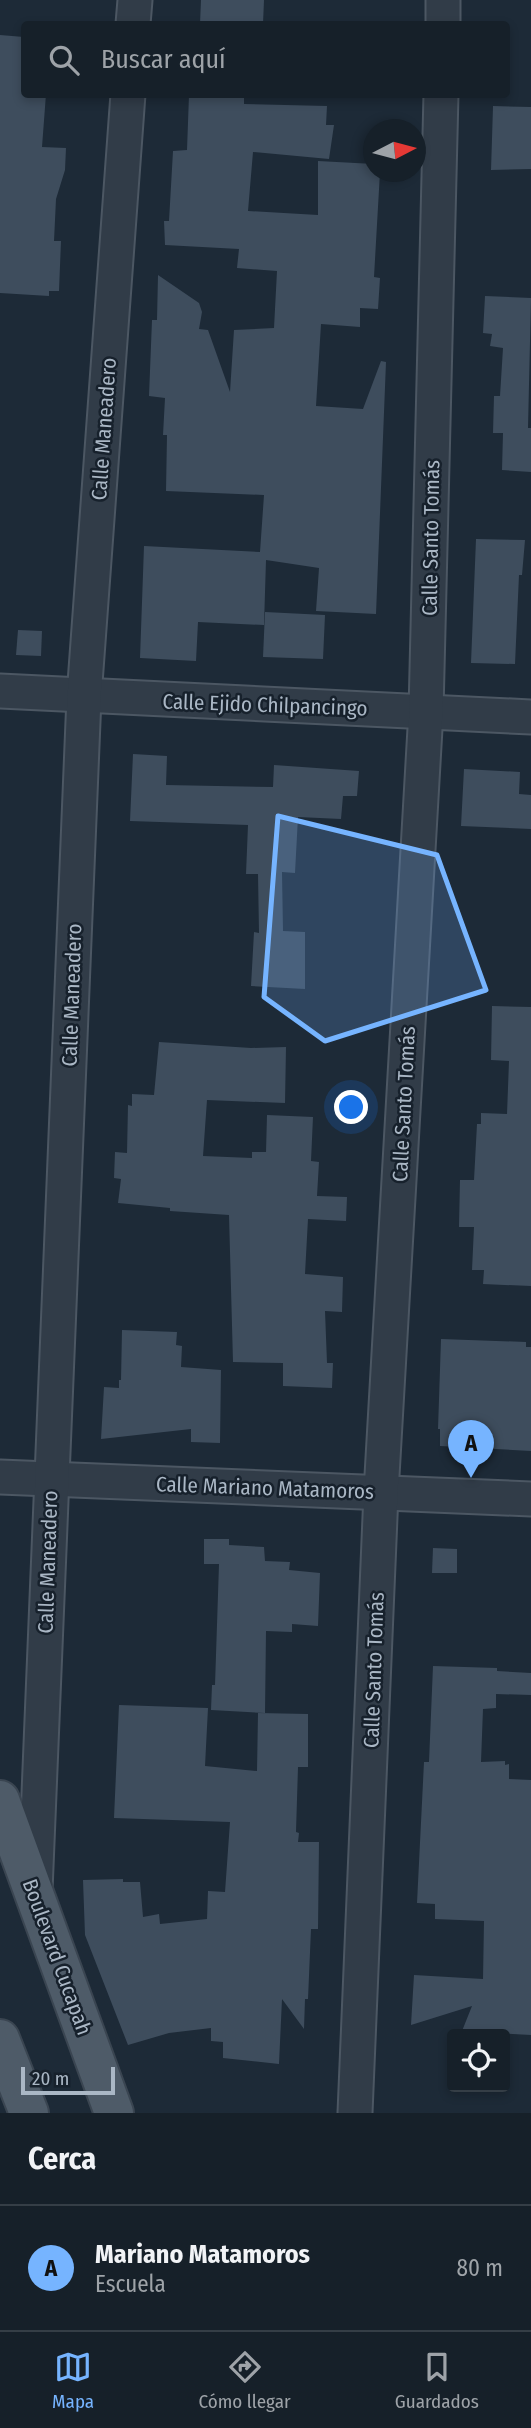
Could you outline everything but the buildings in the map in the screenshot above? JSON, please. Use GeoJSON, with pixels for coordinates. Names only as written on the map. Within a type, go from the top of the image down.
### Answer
{"type":"FeatureCollection","features":[{"type":"Feature","properties":{"kind":"main road","name":"Boulevard Cucapah"},"geometry":{"type":"LineString","coordinates":[[0,1800],[114,2113]]}},
{"type":"Feature","properties":{"kind":"main road"},"geometry":{"type":"LineString","coordinates":[[0,2039],[29,2113]]}},
{"type":"Feature","properties":{"kind":"street"},"geometry":{"type":"LineString","coordinates":[[133,21],[135,0]]}},
{"type":"Feature","properties":{"kind":"street"},"geometry":{"type":"LineString","coordinates":[[443,0],[443,21]]}},
{"type":"Feature","properties":{"kind":"street","name":"Calle Maneadero"},"geometry":{"type":"LineString","coordinates":[[35,1897],[84,697],[128,98]]}},
{"type":"Feature","properties":{"kind":"street","name":"Calle Santo Tomás"},"geometry":{"type":"LineString","coordinates":[[355,2113],[382,1493],[426,711],[441,98]]}},
{"type":"Feature","properties":{"kind":"street","name":"Calle Ejido Chilpancingo"},"geometry":{"type":"LineString","coordinates":[[0,691],[531,717]]}},
{"type":"Feature","properties":{"kind":"street","name":"Calle Mariano Matamoros"},"geometry":{"type":"LineString","coordinates":[[0,1477],[531,1499]]}},
{"type":"Feature","properties":{"kind":"highlighted area"},"geometry":{"type":"Polygon","coordinates":[[[278,816],[437,855],[486,990],[325,1041],[264,997],[278,816]]]}},
{"type":"Feature","properties":{"kind":"place","name":"Mariano Matamoros"},"geometry":{"type":"Point","coordinates":[471,1478]}}]}
